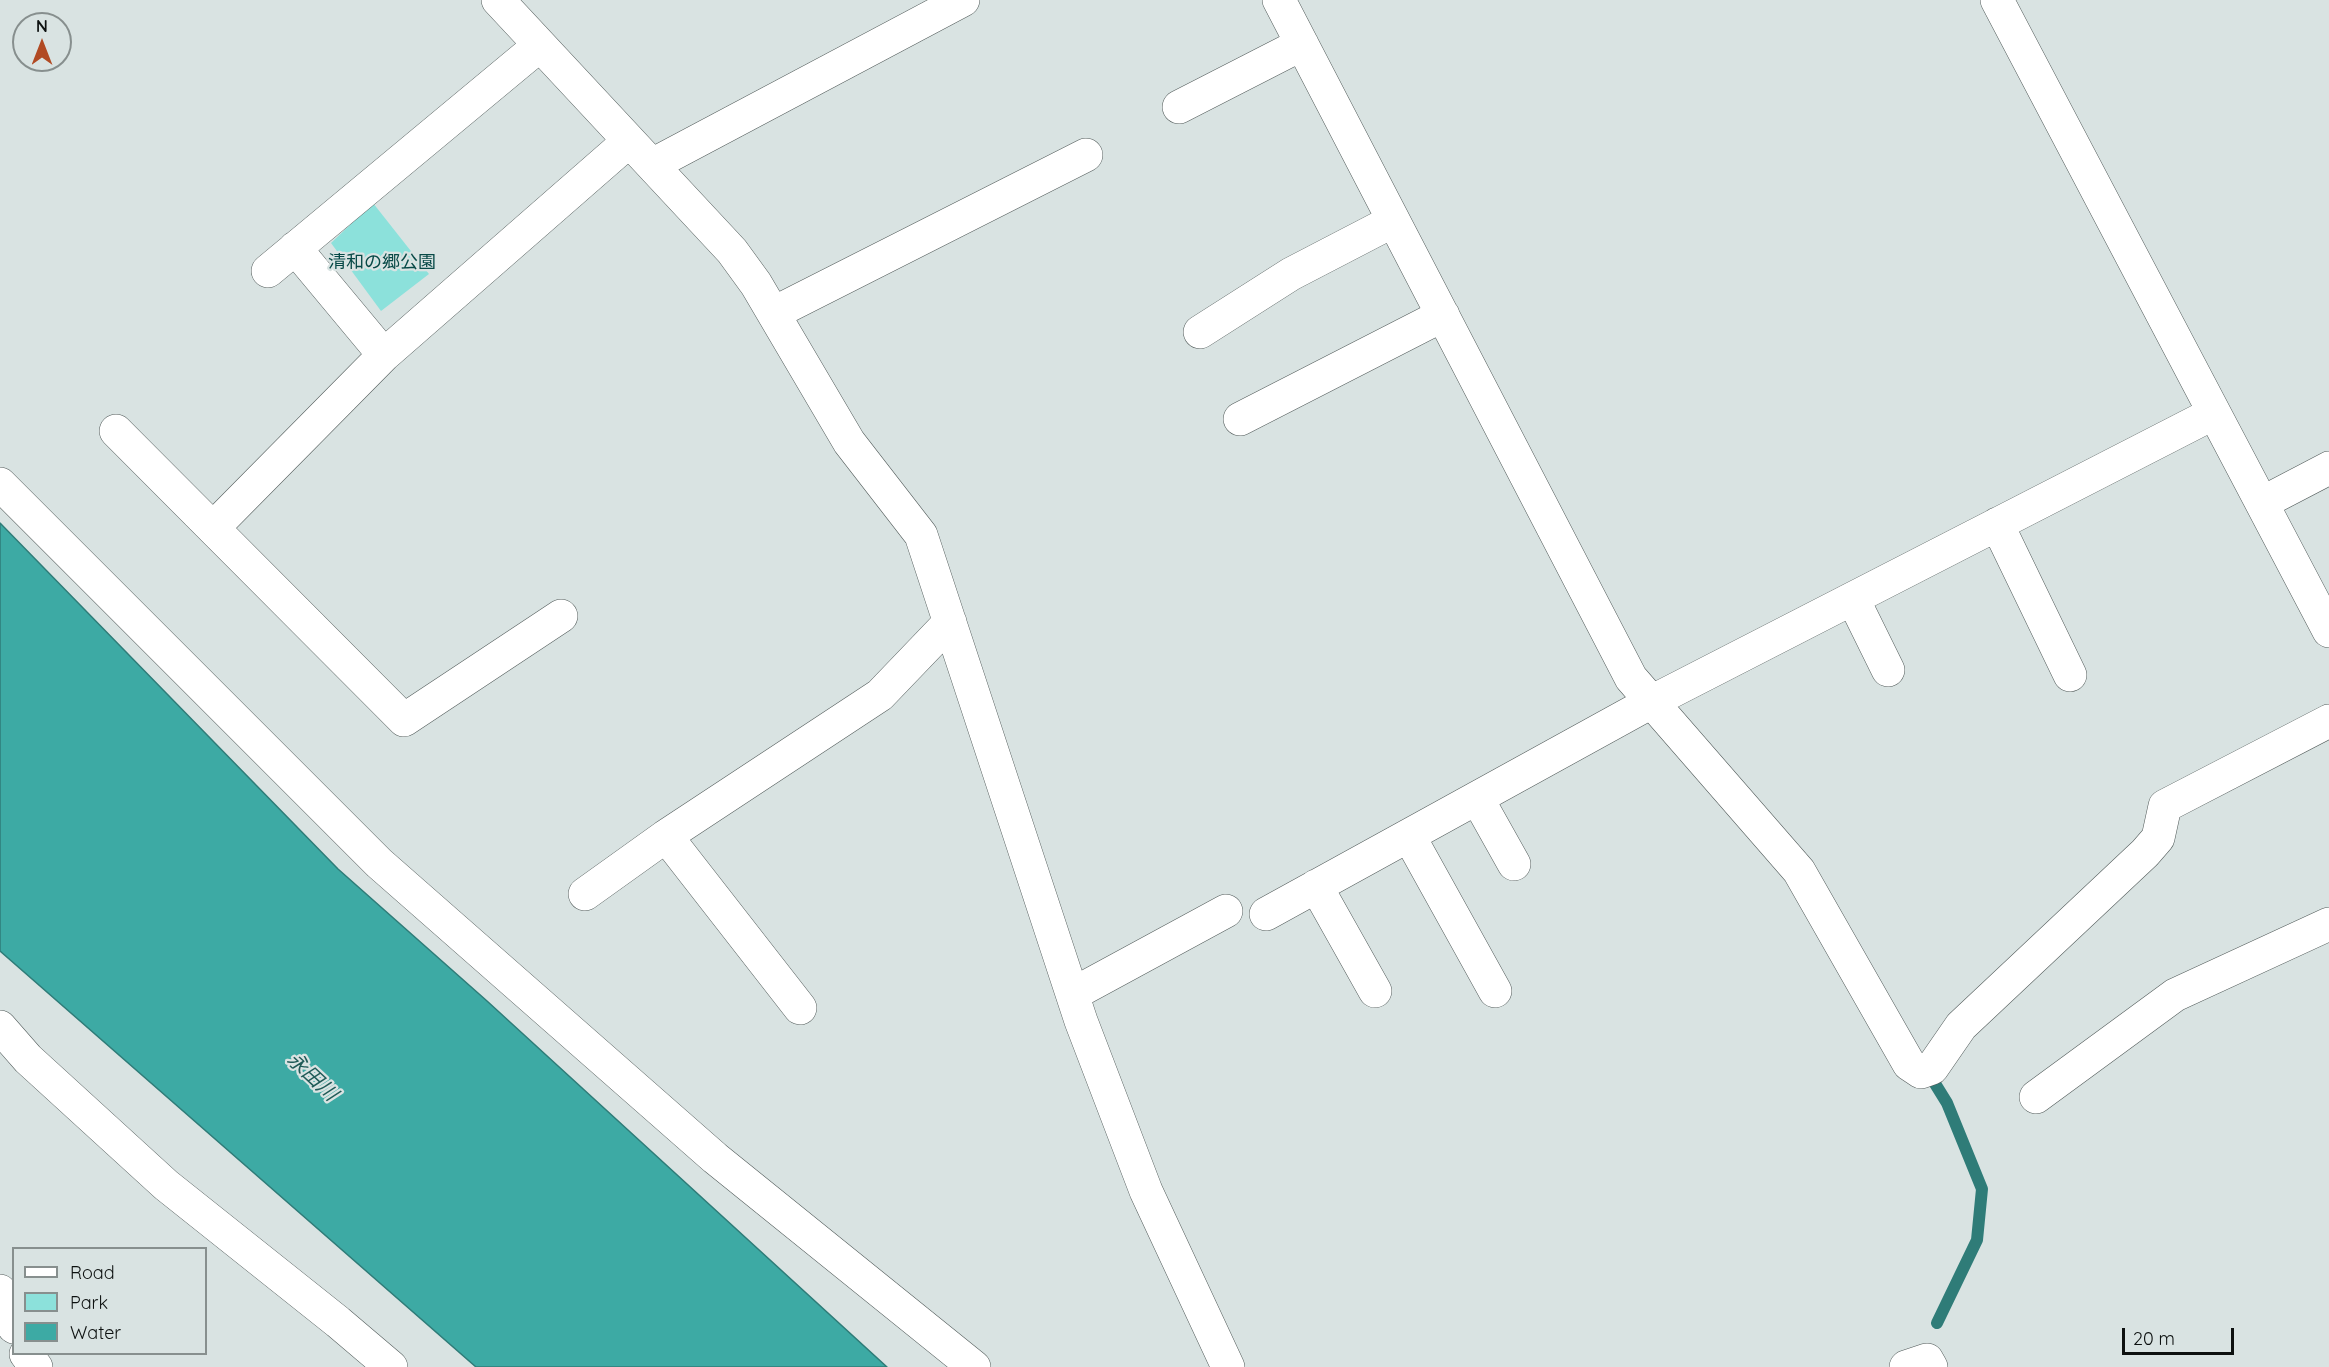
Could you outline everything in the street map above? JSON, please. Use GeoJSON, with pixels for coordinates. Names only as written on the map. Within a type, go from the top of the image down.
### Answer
{"type":"FeatureCollection","features":[{"type":"Feature","properties":{"kind":"street"},"geometry":{"type":"LineString","coordinates":[[498,0],[732,251],[774,313],[849,442],[921,535],[1073,994],[1146,1191],[1228,1367]]}},
{"type":"Feature","properties":{"kind":"street"},"geometry":{"type":"LineString","coordinates":[[652,165],[963,0]]}},
{"type":"Feature","properties":{"kind":"street"},"geometry":{"type":"LineString","coordinates":[[1279,0],[1631,678],[1799,871],[1909,1064],[1921,1072],[1932,1068],[1961,1026],[2145,853],[2158,838],[2165,806],[2329,721]]}},
{"type":"Feature","properties":{"kind":"street"},"geometry":{"type":"LineString","coordinates":[[1997,0],[2329,631]]}},
{"type":"Feature","properties":{"kind":"street"},"geometry":{"type":"LineString","coordinates":[[1179,107],[1302,44]]}},
{"type":"Feature","properties":{"kind":"street"},"geometry":{"type":"LineString","coordinates":[[268,271],[540,45]]}},
{"type":"Feature","properties":{"kind":"street"},"geometry":{"type":"LineString","coordinates":[[213,528],[384,355],[629,141]]}},
{"type":"Feature","properties":{"kind":"street"},"geometry":{"type":"LineString","coordinates":[[774,313],[1086,155]]}},
{"type":"Feature","properties":{"kind":"street"},"geometry":{"type":"LineString","coordinates":[[1200,332],[1291,274],[1393,221]]}},
{"type":"Feature","properties":{"kind":"street"},"geometry":{"type":"LineString","coordinates":[[295,248],[384,355]]}},
{"type":"Feature","properties":{"kind":"street"},"geometry":{"type":"LineString","coordinates":[[1240,419],[1443,315]]}},
{"type":"Feature","properties":{"kind":"street"},"geometry":{"type":"LineString","coordinates":[[1266,914],[1653,701],[2214,413]]}},
{"type":"Feature","properties":{"kind":"street"},"geometry":{"type":"LineString","coordinates":[[116,431],[404,720],[561,616]]}},
{"type":"Feature","properties":{"kind":"street"},"geometry":{"type":"LineString","coordinates":[[2262,503],[2329,468]]}},
{"type":"Feature","properties":{"kind":"street"},"geometry":{"type":"LineString","coordinates":[[0,484],[380,863],[715,1158],[974,1367]]}},
{"type":"Feature","properties":{"kind":"street"},"geometry":{"type":"LineString","coordinates":[[1997,524],[2070,675]]}},
{"type":"Feature","properties":{"kind":"street"},"geometry":{"type":"LineString","coordinates":[[1853,599],[1888,670]]}},
{"type":"Feature","properties":{"kind":"street"},"geometry":{"type":"LineString","coordinates":[[585,894],[666,836],[880,695],[950,622]]}},
{"type":"Feature","properties":{"kind":"street"},"geometry":{"type":"LineString","coordinates":[[1477,798],[1514,864]]}},
{"type":"Feature","properties":{"kind":"street"},"geometry":{"type":"LineString","coordinates":[[666,836],[800,1008]]}},
{"type":"Feature","properties":{"kind":"street"},"geometry":{"type":"LineString","coordinates":[[1409,836],[1495,990]]}},
{"type":"Feature","properties":{"kind":"street"},"geometry":{"type":"LineString","coordinates":[[1316,886],[1375,990]]}},
{"type":"Feature","properties":{"kind":"street"},"geometry":{"type":"LineString","coordinates":[[1073,994],[1226,911]]}},
{"type":"Feature","properties":{"kind":"street"},"geometry":{"type":"LineString","coordinates":[[2036,1097],[2175,995],[2329,924]]}},
{"type":"Feature","properties":{"kind":"street"},"geometry":{"type":"LineString","coordinates":[[0,1027],[28,1059],[166,1185],[391,1367]]}},
{"type":"Feature","properties":{"kind":"street"},"geometry":{"type":"LineString","coordinates":[[0,1291],[4,1307],[12,1323]]}},
{"type":"Feature","properties":{"kind":"street"},"geometry":{"type":"LineString","coordinates":[[1906,1367],[1927,1360],[1931,1367]]}},
{"type":"Feature","properties":{"kind":"green space","name":"清和の郷公園"},"geometry":{"type":"Polygon","coordinates":[[[373,203],[429,274],[381,311],[331,243],[373,203]]]}},
{"type":"Feature","properties":{"kind":"water","name":"永田川"},"geometry":{"type":"Polygon","coordinates":[[[0,523],[338,869],[487,1001],[887,1367],[476,1367],[0,951],[0,523]]]}},
{"type":"Feature","properties":{"kind":"waterway"},"geometry":{"type":"LineString","coordinates":[[1934,1082],[1947,1103],[1982,1189],[1977,1240],[1937,1323]]}}]}
